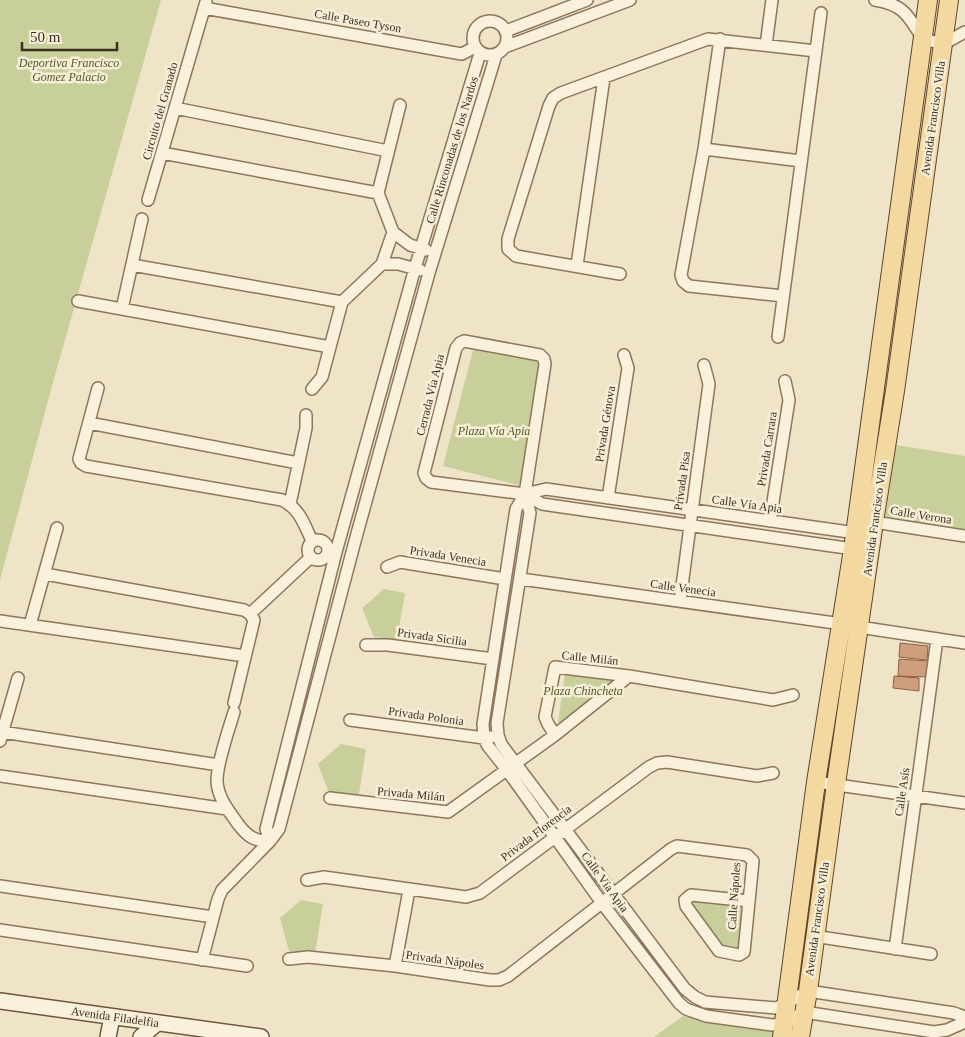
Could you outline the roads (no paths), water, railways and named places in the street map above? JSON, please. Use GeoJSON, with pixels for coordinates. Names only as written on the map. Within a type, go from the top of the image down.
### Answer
{"type":"FeatureCollection","features":[{"type":"Feature","properties":{"kind":"main road","name":"Avenida Francisco Villa"},"geometry":{"type":"LineString","coordinates":[[800,1037],[836,784],[850,626],[875,389],[928,0]]}},
{"type":"Feature","properties":{"kind":"main road","name":"Avenida Francisco Villa"},"geometry":{"type":"LineString","coordinates":[[860,545],[874,522],[895,391],[949,0]]}},
{"type":"Feature","properties":{"kind":"main road"},"geometry":{"type":"LineString","coordinates":[[875,389],[895,391]]}},
{"type":"Feature","properties":{"kind":"main road","name":"Avenida Francisco Villa"},"geometry":{"type":"LineString","coordinates":[[783,1030],[788,1004],[816,782],[850,626]]}},
{"type":"Feature","properties":{"kind":"street"},"geometry":{"type":"LineString","coordinates":[[506,31],[587,0]]}},
{"type":"Feature","properties":{"kind":"street"},"geometry":{"type":"LineString","coordinates":[[500,51],[507,42],[506,31],[495,22],[481,23],[476,28],[472,41],[478,50],[491,56],[630,0]]}},
{"type":"Feature","properties":{"kind":"street"},"geometry":{"type":"LineString","coordinates":[[766,45],[772,0]]}},
{"type":"Feature","properties":{"kind":"street"},"geometry":{"type":"LineString","coordinates":[[875,0],[896,5],[904,11],[923,39],[943,44],[965,32]]}},
{"type":"Feature","properties":{"kind":"street","name":"Calle Paseo Tyson"},"geometry":{"type":"LineString","coordinates":[[205,4],[456,53],[462,54],[478,50]]}},
{"type":"Feature","properties":{"kind":"street","name":"Circuito del Granado"},"geometry":{"type":"LineString","coordinates":[[148,200],[205,4]]}},
{"type":"Feature","properties":{"kind":"street"},"geometry":{"type":"LineString","coordinates":[[778,337],[821,13]]}},
{"type":"Feature","properties":{"kind":"street"},"geometry":{"type":"LineString","coordinates":[[620,274],[577,265],[516,256],[511,253],[507,244],[553,98],[561,93],[698,41],[708,39],[816,51]]}},
{"type":"Feature","properties":{"kind":"street"},"geometry":{"type":"LineString","coordinates":[[720,39],[704,148],[681,275],[683,281],[689,286],[783,296]]}},
{"type":"Feature","properties":{"kind":"street","name":"Calle Rinconadas de los Nardos"},"geometry":{"type":"LineString","coordinates":[[270,841],[267,834],[268,821],[332,552],[478,50]]}},
{"type":"Feature","properties":{"kind":"street","name":"Calle Rinconadas de los Nardos"},"geometry":{"type":"LineString","coordinates":[[202,960],[222,890],[270,841],[278,829],[429,273],[500,51]]}},
{"type":"Feature","properties":{"kind":"street"},"geometry":{"type":"LineString","coordinates":[[577,265],[604,78]]}},
{"type":"Feature","properties":{"kind":"street"},"geometry":{"type":"LineString","coordinates":[[400,105],[378,193],[393,232],[410,245],[435,252]]}},
{"type":"Feature","properties":{"kind":"street"},"geometry":{"type":"LineString","coordinates":[[175,108],[388,151]]}},
{"type":"Feature","properties":{"kind":"street"},"geometry":{"type":"LineString","coordinates":[[704,148],[801,161]]}},
{"type":"Feature","properties":{"kind":"street"},"geometry":{"type":"LineString","coordinates":[[162,153],[378,193]]}},
{"type":"Feature","properties":{"kind":"street"},"geometry":{"type":"LineString","coordinates":[[122,309],[142,219]]}},
{"type":"Feature","properties":{"kind":"street"},"geometry":{"type":"LineString","coordinates":[[312,389],[322,377],[342,302],[382,264],[393,232]]}},
{"type":"Feature","properties":{"kind":"street"},"geometry":{"type":"LineString","coordinates":[[382,264],[398,264],[429,273]]}},
{"type":"Feature","properties":{"kind":"street"},"geometry":{"type":"LineString","coordinates":[[132,265],[342,302]]}},
{"type":"Feature","properties":{"kind":"street"},"geometry":{"type":"LineString","coordinates":[[78,301],[330,347]]}},
{"type":"Feature","properties":{"kind":"street","name":"Cerrada Vía Apia"},"geometry":{"type":"LineString","coordinates":[[464,341],[540,355],[544,359],[545,364],[525,494],[431,482],[424,474],[456,348],[464,341]]}},
{"type":"Feature","properties":{"kind":"street","name":"Privada Génova"},"geometry":{"type":"LineString","coordinates":[[608,498],[628,368],[624,355]]}},
{"type":"Feature","properties":{"kind":"street","name":"Privada Pisa"},"geometry":{"type":"LineString","coordinates":[[680,602],[709,384],[704,365]]}},
{"type":"Feature","properties":{"kind":"street","name":"Privada Carrara"},"geometry":{"type":"LineString","coordinates":[[770,521],[788,400],[785,381]]}},
{"type":"Feature","properties":{"kind":"street"},"geometry":{"type":"LineString","coordinates":[[98,388],[79,459],[81,463],[86,466],[282,500],[290,504],[297,511],[312,541]]}},
{"type":"Feature","properties":{"kind":"street"},"geometry":{"type":"LineString","coordinates":[[290,504],[306,428],[306,415]]}},
{"type":"Feature","properties":{"kind":"street"},"geometry":{"type":"LineString","coordinates":[[89,423],[298,463]]}},
{"type":"Feature","properties":{"kind":"street","name":"Calle Vía Apia"},"geometry":{"type":"LineString","coordinates":[[525,494],[546,489],[770,521],[860,545]]}},
{"type":"Feature","properties":{"kind":"street"},"geometry":{"type":"LineString","coordinates":[[525,494],[542,504],[690,525],[860,545],[874,522]]}},
{"type":"Feature","properties":{"kind":"street"},"geometry":{"type":"LineString","coordinates":[[484,738],[483,724],[516,509],[525,494]]}},
{"type":"Feature","properties":{"kind":"street"},"geometry":{"type":"LineString","coordinates":[[498,735],[498,722],[530,513],[525,494]]}},
{"type":"Feature","properties":{"kind":"street","name":"Calle Verona"},"geometry":{"type":"LineString","coordinates":[[874,522],[965,536]]}},
{"type":"Feature","properties":{"kind":"street"},"geometry":{"type":"LineString","coordinates":[[30,625],[57,528]]}},
{"type":"Feature","properties":{"kind":"street"},"geometry":{"type":"LineString","coordinates":[[332,552],[318,560],[311,557],[307,550],[312,541],[320,539],[332,552],[351,556]]}},
{"type":"Feature","properties":{"kind":"street"},"geometry":{"type":"LineString","coordinates":[[250,614],[311,557]]}},
{"type":"Feature","properties":{"kind":"street","name":"Privada Venecia"},"geometry":{"type":"LineString","coordinates":[[387,567],[400,562],[506,579]]}},
{"type":"Feature","properties":{"kind":"street"},"geometry":{"type":"LineString","coordinates":[[45,574],[244,610],[250,614],[254,620],[217,779],[219,793],[227,810],[248,836],[261,842],[270,841]]}},
{"type":"Feature","properties":{"kind":"street","name":"Calle Venecia"},"geometry":{"type":"LineString","coordinates":[[521,579],[965,643]]}},
{"type":"Feature","properties":{"kind":"street"},"geometry":{"type":"LineString","coordinates":[[0,620],[245,656]]}},
{"type":"Feature","properties":{"kind":"street","name":"Calle Asís"},"geometry":{"type":"LineString","coordinates":[[895,949],[937,639]]}},
{"type":"Feature","properties":{"kind":"street","name":"Privada Sicilia"},"geometry":{"type":"LineString","coordinates":[[366,645],[388,645],[493,659]]}},
{"type":"Feature","properties":{"kind":"street","name":"Calle Milán"},"geometry":{"type":"LineString","coordinates":[[555,735],[545,717],[554,667],[629,676]]}},
{"type":"Feature","properties":{"kind":"street"},"geometry":{"type":"LineString","coordinates":[[629,676],[773,700],[793,695]]}},
{"type":"Feature","properties":{"kind":"street","name":"Calle Milán"},"geometry":{"type":"LineString","coordinates":[[507,770],[555,735],[629,676]]}},
{"type":"Feature","properties":{"kind":"street"},"geometry":{"type":"LineString","coordinates":[[18,678],[1,736],[219,765]]}},
{"type":"Feature","properties":{"kind":"street","name":"Privada Polonia"},"geometry":{"type":"LineString","coordinates":[[350,720],[484,738],[498,735]]}},
{"type":"Feature","properties":{"kind":"street","name":"Calle Vía Apia"},"geometry":{"type":"LineString","coordinates":[[498,735],[501,744],[566,828],[685,989],[705,1002],[776,1008],[788,1004],[808,991]]}},
{"type":"Feature","properties":{"kind":"street","name":"Calle Vía Apia"},"geometry":{"type":"LineString","coordinates":[[484,738],[602,904],[679,1003],[686,1009],[706,1016],[772,1025],[783,1030]]}},
{"type":"Feature","properties":{"kind":"street","name":"Privada Florencia"},"geometry":{"type":"LineString","coordinates":[[307,880],[324,878],[466,897],[473,896],[480,893],[649,767],[657,763],[667,762],[757,776],[772,773]]}},
{"type":"Feature","properties":{"kind":"street","name":"Privada Milán"},"geometry":{"type":"LineString","coordinates":[[330,798],[448,812],[507,770]]}},
{"type":"Feature","properties":{"kind":"street"},"geometry":{"type":"LineString","coordinates":[[0,776],[227,810]]}},
{"type":"Feature","properties":{"kind":"street"},"geometry":{"type":"LineString","coordinates":[[816,782],[965,803]]}},
{"type":"Feature","properties":{"kind":"street","name":"Calle Nápoles"},"geometry":{"type":"LineString","coordinates":[[602,904],[671,849],[682,846],[747,855],[753,861],[744,952],[741,954],[719,951],[685,903],[687,897],[691,895],[749,901]]}},
{"type":"Feature","properties":{"kind":"street"},"geometry":{"type":"LineString","coordinates":[[0,886],[213,917]]}},
{"type":"Feature","properties":{"kind":"street"},"geometry":{"type":"LineString","coordinates":[[395,966],[409,890]]}},
{"type":"Feature","properties":{"kind":"street","name":"Privada Nápoles"},"geometry":{"type":"LineString","coordinates":[[289,959],[308,957],[499,980],[508,976],[602,904]]}},
{"type":"Feature","properties":{"kind":"street"},"geometry":{"type":"LineString","coordinates":[[0,930],[247,966]]}},
{"type":"Feature","properties":{"kind":"street"},"geometry":{"type":"LineString","coordinates":[[814,936],[931,954]]}},
{"type":"Feature","properties":{"kind":"street"},"geometry":{"type":"LineString","coordinates":[[808,991],[954,1013],[965,1017]]}},
{"type":"Feature","properties":{"kind":"street"},"geometry":{"type":"LineString","coordinates":[[865,1021],[869,1000]]}},
{"type":"Feature","properties":{"kind":"street","name":"Avenida Filadelfia"},"geometry":{"type":"LineString","coordinates":[[0,1001],[241,1036],[261,1037]]}},
{"type":"Feature","properties":{"kind":"street"},"geometry":{"type":"LineString","coordinates":[[783,1030],[804,1012],[934,1032],[947,1030],[965,1022]]}},
{"type":"Feature","properties":{"kind":"street"},"geometry":{"type":"LineString","coordinates":[[108,1037],[112,1017]]}},
{"type":"Feature","properties":{"kind":"street"},"geometry":{"type":"LineString","coordinates":[[141,1037],[157,1023]]}},
{"type":"Feature","properties":{"kind":"park label","name":"Deportiva Francisco Gomez Palacio"},"geometry":{"type":"Point","coordinates":[69,70]}},
{"type":"Feature","properties":{"kind":"park label","name":"Plaza Vía Apia"},"geometry":{"type":"Point","coordinates":[494,431]}},
{"type":"Feature","properties":{"kind":"park label","name":"Plaza Chincheta"},"geometry":{"type":"Point","coordinates":[583,691]}}]}
